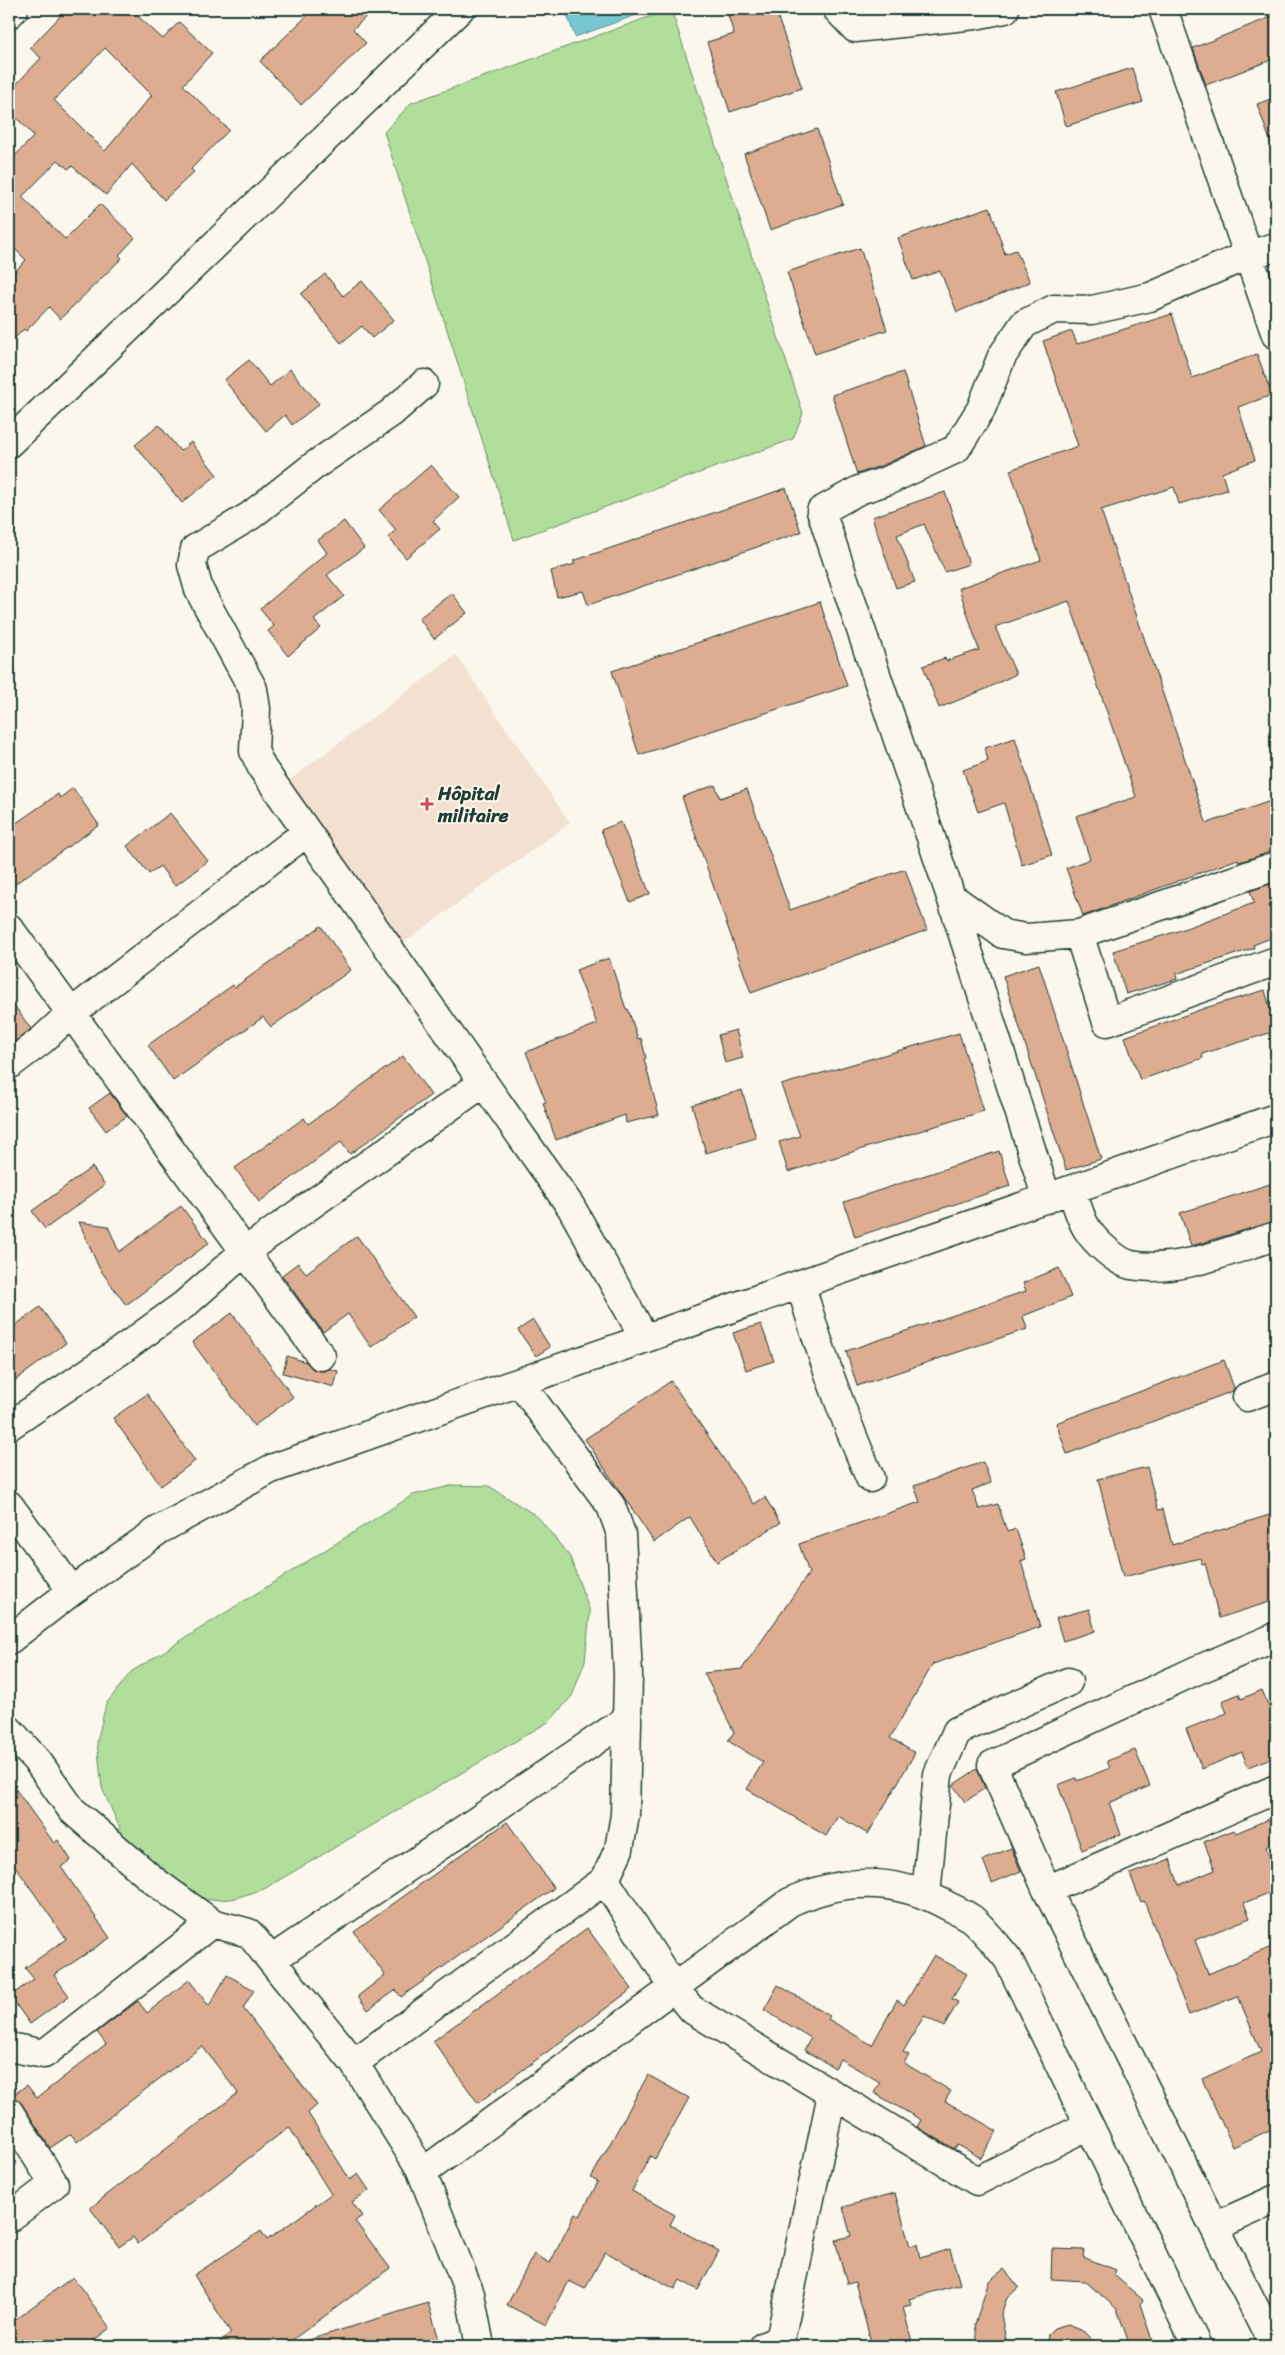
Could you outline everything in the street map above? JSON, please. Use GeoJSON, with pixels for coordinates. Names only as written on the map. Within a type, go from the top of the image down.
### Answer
{"type":"FeatureCollection","features":[{"type":"Feature","properties":{"kind":"street"},"geometry":{"type":"LineString","coordinates":[[9,14],[14,9]]}},
{"type":"Feature","properties":{"kind":"street"},"geometry":{"type":"LineString","coordinates":[[9,443],[460,9]]}},
{"type":"Feature","properties":{"kind":"street"},"geometry":{"type":"LineString","coordinates":[[837,9],[855,28],[976,15],[1005,9]]}},
{"type":"Feature","properties":{"kind":"street"},"geometry":{"type":"LineString","coordinates":[[1163,9],[1276,335]]}},
{"type":"Feature","properties":{"kind":"street"},"geometry":{"type":"LineString","coordinates":[[1047,1199],[950,897],[821,511],[859,490],[889,480],[956,449],[980,409],[1002,356],[1024,324],[1054,309],[1092,310],[1150,297],[1248,255],[1276,247]]}},
{"type":"Feature","properties":{"kind":"street"},"geometry":{"type":"LineString","coordinates":[[424,384],[391,412],[315,465],[250,516],[195,550],[192,565],[199,590],[253,689],[256,709],[254,751],[262,768],[571,1207],[644,1337]]}},
{"type":"Feature","properties":{"kind":"street"},"geometry":{"type":"LineString","coordinates":[[9,1065],[42,1040],[71,1013],[307,832]]}},
{"type":"Feature","properties":{"kind":"street"},"geometry":{"type":"LineString","coordinates":[[950,897],[1003,934],[1026,938],[1079,934],[1276,866]]}},
{"type":"Feature","properties":{"kind":"street"},"geometry":{"type":"LineString","coordinates":[[9,928],[321,1356]]}},
{"type":"Feature","properties":{"kind":"street"},"geometry":{"type":"LineString","coordinates":[[1079,934],[1107,1022],[1276,961]]}},
{"type":"Feature","properties":{"kind":"street"},"geometry":{"type":"LineString","coordinates":[[9,1426],[120,1351],[178,1309],[244,1252],[483,1083]]}},
{"type":"Feature","properties":{"kind":"street"},"geometry":{"type":"LineString","coordinates":[[9,1640],[72,1591],[159,1530],[271,1469],[520,1383],[644,1337],[801,1285],[1276,1118]]}},
{"type":"Feature","properties":{"kind":"street"},"geometry":{"type":"LineString","coordinates":[[1072,1190],[1087,1230],[1105,1250],[1130,1265],[1167,1266],[1201,1259],[1276,1236]]}},
{"type":"Feature","properties":{"kind":"street"},"geometry":{"type":"LineString","coordinates":[[801,1285],[815,1336],[870,1478]]}},
{"type":"Feature","properties":{"kind":"street"},"geometry":{"type":"LineString","coordinates":[[354,2063],[605,1880],[619,1849],[625,1815],[627,1719],[627,1638],[620,1534],[611,1506],[520,1383]]}},
{"type":"Feature","properties":{"kind":"street"},"geometry":{"type":"LineString","coordinates":[[1247,1397],[1276,1386]]}},
{"type":"Feature","properties":{"kind":"street"},"geometry":{"type":"LineString","coordinates":[[9,1505],[72,1591]]}},
{"type":"Feature","properties":{"kind":"street"},"geometry":{"type":"LineString","coordinates":[[1274,2346],[1047,1890],[992,1765],[1194,1670],[1276,1637]]}},
{"type":"Feature","properties":{"kind":"street"},"geometry":{"type":"LineString","coordinates":[[926,1894],[938,1774],[957,1731],[1068,1682]]}},
{"type":"Feature","properties":{"kind":"street"},"geometry":{"type":"LineString","coordinates":[[271,1960],[627,1719]]}},
{"type":"Feature","properties":{"kind":"street"},"geometry":{"type":"LineString","coordinates":[[9,1730],[38,1762],[72,1810],[152,1880],[212,1923],[249,1933],[354,2063],[422,2173],[470,2294],[480,2346]]}},
{"type":"Feature","properties":{"kind":"street"},"geometry":{"type":"LineString","coordinates":[[1047,1890],[1276,1788]]}},
{"type":"Feature","properties":{"kind":"street"},"geometry":{"type":"LineString","coordinates":[[605,1880],[674,1988],[691,2009],[977,2181],[1089,2125]]}},
{"type":"Feature","properties":{"kind":"street"},"geometry":{"type":"LineString","coordinates":[[422,2173],[790,1902],[811,1892],[858,1883],[892,1884],[926,1894],[972,1919],[1008,1959],[1198,2346]]}},
{"type":"Feature","properties":{"kind":"street"},"geometry":{"type":"LineString","coordinates":[[9,2047],[44,2054],[212,1923]]}},
{"type":"Feature","properties":{"kind":"street"},"geometry":{"type":"LineString","coordinates":[[776,2344],[832,2094]]}},
{"type":"Feature","properties":{"kind":"street"},"geometry":{"type":"LineString","coordinates":[[9,2112],[54,2184],[9,2218]]}},
{"type":"Feature","properties":{"kind":"street"},"geometry":{"type":"LineString","coordinates":[[1214,2227],[1276,2199]]}},
{"type":"Feature","properties":{"kind":"shaded area","name":"Hôpital militaire"},"geometry":{"type":"Polygon","coordinates":[[[456,655],[570,823],[396,948],[283,785],[456,655]]]}},
{"type":"Feature","properties":{"kind":"green space"},"geometry":{"type":"Polygon","coordinates":[[[671,9],[803,413],[793,439],[514,540],[384,132],[411,103],[671,9]]]}},
{"type":"Feature","properties":{"kind":"green space"},"geometry":{"type":"Polygon","coordinates":[[[454,1485],[489,1486],[538,1517],[570,1557],[590,1612],[585,1661],[572,1696],[550,1721],[264,1889],[232,1899],[206,1900],[153,1871],[122,1833],[102,1788],[97,1742],[106,1704],[131,1672],[413,1495],[454,1485]]]}},
{"type":"Feature","properties":{"kind":"water"},"geometry":{"type":"Polygon","coordinates":[[[565,9],[653,9],[575,37],[565,9]]]}},
{"type":"Feature","properties":{"kind":"building"},"geometry":{"type":"Polygon","coordinates":[[[67,9],[130,9],[163,39],[179,22],[212,53],[183,85],[229,130],[191,169],[194,172],[164,200],[132,164],[106,195],[72,166],[68,169],[58,160],[22,197],[65,239],[100,204],[135,238],[119,255],[122,258],[60,319],[49,307],[26,331],[24,329],[9,344],[9,278],[26,260],[9,243],[9,162],[34,136],[9,110],[9,92],[41,58],[30,48],[67,9]],[[105,48],[54,100],[105,151],[152,95],[105,48]]]}},
{"type":"Feature","properties":{"kind":"building"},"geometry":{"type":"Polygon","coordinates":[[[314,9],[374,9],[353,29],[366,43],[301,105],[260,61],[314,9]]]}},
{"type":"Feature","properties":{"kind":"building"},"geometry":{"type":"Polygon","coordinates":[[[726,9],[775,9],[802,88],[730,112],[707,42],[734,34],[726,9]]]}},
{"type":"Feature","properties":{"kind":"building"},"geometry":{"type":"Polygon","coordinates":[[[1276,15],[1276,58],[1206,85],[1193,48],[1276,15]]]}},
{"type":"Feature","properties":{"kind":"building"},"geometry":{"type":"Polygon","coordinates":[[[1132,68],[1143,102],[1066,126],[1056,92],[1132,68]]]}},
{"type":"Feature","properties":{"kind":"building"},"geometry":{"type":"Polygon","coordinates":[[[1276,97],[1276,152],[1274,152],[1257,104],[1276,97]]]}},
{"type":"Feature","properties":{"kind":"building"},"geometry":{"type":"Polygon","coordinates":[[[817,129],[843,204],[770,230],[744,154],[817,129]]]}},
{"type":"Feature","properties":{"kind":"building"},"geometry":{"type":"Polygon","coordinates":[[[990,207],[1005,254],[1016,250],[1030,282],[957,312],[940,271],[913,280],[898,238],[990,207]]]}},
{"type":"Feature","properties":{"kind":"building"},"geometry":{"type":"Polygon","coordinates":[[[860,248],[887,330],[815,354],[787,272],[860,248]]]}},
{"type":"Feature","properties":{"kind":"building"},"geometry":{"type":"Polygon","coordinates":[[[325,274],[343,296],[362,281],[394,320],[372,338],[362,326],[341,343],[301,294],[325,274]]]}},
{"type":"Feature","properties":{"kind":"building"},"geometry":{"type":"Polygon","coordinates":[[[1172,314],[1192,378],[1257,354],[1272,395],[1238,407],[1255,460],[1222,473],[1227,490],[1179,504],[1174,487],[1101,510],[1206,822],[1208,823],[1276,799],[1276,851],[1239,862],[1238,859],[1083,916],[1066,868],[1090,859],[1076,816],[1136,797],[1069,601],[995,627],[1016,674],[986,689],[939,708],[923,666],[945,658],[946,661],[979,650],[959,588],[1041,560],[1010,470],[1078,446],[1043,341],[1072,331],[1077,344],[1172,314]]]}},
{"type":"Feature","properties":{"kind":"building"},"geometry":{"type":"Polygon","coordinates":[[[249,360],[270,386],[290,369],[319,404],[292,425],[285,415],[266,431],[224,380],[249,360]]]}},
{"type":"Feature","properties":{"kind":"building"},"geometry":{"type":"Polygon","coordinates":[[[903,372],[926,446],[857,474],[832,395],[903,372]]]}},
{"type":"Feature","properties":{"kind":"building"},"geometry":{"type":"Polygon","coordinates":[[[159,425],[180,451],[191,442],[217,475],[182,503],[135,445],[159,425]]]}},
{"type":"Feature","properties":{"kind":"building"},"geometry":{"type":"Polygon","coordinates":[[[431,465],[459,497],[433,521],[440,529],[406,558],[388,537],[396,530],[379,510],[431,465]]]}},
{"type":"Feature","properties":{"kind":"building"},"geometry":{"type":"Polygon","coordinates":[[[786,488],[801,532],[588,605],[583,591],[557,597],[551,571],[575,564],[573,561],[786,488]]]}},
{"type":"Feature","properties":{"kind":"building"},"geometry":{"type":"Polygon","coordinates":[[[945,492],[969,564],[945,572],[924,524],[897,535],[915,582],[896,588],[872,517],[945,492]]]}},
{"type":"Feature","properties":{"kind":"building"},"geometry":{"type":"Polygon","coordinates":[[[344,521],[364,548],[327,575],[344,596],[314,620],[321,628],[288,656],[268,631],[274,626],[260,609],[327,553],[318,540],[344,521]]]}},
{"type":"Feature","properties":{"kind":"building"},"geometry":{"type":"Polygon","coordinates":[[[452,593],[467,613],[434,639],[419,618],[452,593]]]}},
{"type":"Feature","properties":{"kind":"building"},"geometry":{"type":"Polygon","coordinates":[[[820,602],[847,686],[639,755],[612,671],[820,602]]]}},
{"type":"Feature","properties":{"kind":"building"},"geometry":{"type":"Polygon","coordinates":[[[1015,738],[1052,855],[1022,865],[1004,803],[978,812],[963,770],[988,761],[985,748],[1015,738]]]}},
{"type":"Feature","properties":{"kind":"building"},"geometry":{"type":"Polygon","coordinates":[[[715,785],[720,798],[747,789],[790,910],[905,869],[927,930],[751,993],[682,797],[715,785]]]}},
{"type":"Feature","properties":{"kind":"building"},"geometry":{"type":"Polygon","coordinates":[[[73,788],[99,825],[9,888],[9,828],[58,794],[60,798],[73,788]]]}},
{"type":"Feature","properties":{"kind":"building"},"geometry":{"type":"Polygon","coordinates":[[[170,813],[208,861],[175,886],[160,866],[149,874],[127,846],[170,813]]]}},
{"type":"Feature","properties":{"kind":"building"},"geometry":{"type":"Polygon","coordinates":[[[621,822],[650,894],[630,902],[601,830],[621,822]]]}},
{"type":"Feature","properties":{"kind":"building"},"geometry":{"type":"Polygon","coordinates":[[[1276,882],[1276,936],[1253,945],[1254,948],[1176,974],[1177,979],[1126,994],[1113,951],[1178,931],[1254,903],[1250,891],[1276,882]]]}},
{"type":"Feature","properties":{"kind":"building"},"geometry":{"type":"Polygon","coordinates":[[[321,926],[351,970],[271,1027],[263,1017],[173,1081],[148,1045],[233,985],[235,987],[321,926]]]}},
{"type":"Feature","properties":{"kind":"building"},"geometry":{"type":"Polygon","coordinates":[[[609,958],[638,1039],[641,1038],[646,1058],[644,1059],[659,1115],[626,1123],[625,1115],[556,1140],[543,1103],[546,1102],[526,1052],[597,1024],[576,970],[609,958]]]}},
{"type":"Feature","properties":{"kind":"building"},"geometry":{"type":"Polygon","coordinates":[[[1039,964],[1101,1159],[1066,1170],[1003,976],[1039,964]]]}},
{"type":"Feature","properties":{"kind":"building"},"geometry":{"type":"Polygon","coordinates":[[[1265,990],[1276,1031],[1202,1054],[1203,1058],[1140,1080],[1125,1037],[1205,1008],[1265,990]]]}},
{"type":"Feature","properties":{"kind":"building"},"geometry":{"type":"Polygon","coordinates":[[[9,998],[31,1029],[9,1046],[9,998]]]}},
{"type":"Feature","properties":{"kind":"building"},"geometry":{"type":"Polygon","coordinates":[[[736,1030],[743,1058],[725,1063],[718,1035],[736,1030]]]}},
{"type":"Feature","properties":{"kind":"building"},"geometry":{"type":"Polygon","coordinates":[[[959,1033],[984,1111],[788,1172],[779,1142],[800,1136],[781,1085],[959,1033]]]}},
{"type":"Feature","properties":{"kind":"building"},"geometry":{"type":"Polygon","coordinates":[[[403,1056],[431,1095],[350,1154],[341,1142],[259,1202],[235,1168],[304,1118],[308,1124],[403,1056]]]}},
{"type":"Feature","properties":{"kind":"building"},"geometry":{"type":"Polygon","coordinates":[[[742,1090],[756,1138],[706,1153],[692,1105],[742,1090]]]}},
{"type":"Feature","properties":{"kind":"building"},"geometry":{"type":"Polygon","coordinates":[[[110,1093],[127,1116],[106,1131],[89,1108],[110,1093]]]}},
{"type":"Feature","properties":{"kind":"building"},"geometry":{"type":"Polygon","coordinates":[[[999,1151],[1010,1186],[855,1237],[844,1202],[999,1151]]]}},
{"type":"Feature","properties":{"kind":"building"},"geometry":{"type":"Polygon","coordinates":[[[92,1167],[105,1185],[45,1229],[32,1211],[92,1167]]]}},
{"type":"Feature","properties":{"kind":"building"},"geometry":{"type":"Polygon","coordinates":[[[1276,1182],[1276,1221],[1191,1246],[1180,1213],[1276,1182]]]}},
{"type":"Feature","properties":{"kind":"building"},"geometry":{"type":"Polygon","coordinates":[[[181,1206],[209,1243],[126,1305],[99,1268],[79,1222],[108,1226],[119,1252],[181,1206]]]}},
{"type":"Feature","properties":{"kind":"building"},"geometry":{"type":"Polygon","coordinates":[[[357,1236],[414,1317],[371,1347],[348,1314],[323,1332],[282,1275],[298,1263],[306,1273],[357,1236]]]}},
{"type":"Feature","properties":{"kind":"building"},"geometry":{"type":"Polygon","coordinates":[[[1059,1268],[1071,1297],[1023,1316],[1027,1329],[857,1386],[846,1351],[1026,1291],[1023,1283],[1059,1268]]]}},
{"type":"Feature","properties":{"kind":"building"},"geometry":{"type":"Polygon","coordinates":[[[40,1307],[66,1343],[9,1385],[9,1330],[40,1307]]]}},
{"type":"Feature","properties":{"kind":"building"},"geometry":{"type":"Polygon","coordinates":[[[232,1313],[293,1397],[254,1426],[192,1342],[232,1313]]]}},
{"type":"Feature","properties":{"kind":"building"},"geometry":{"type":"Polygon","coordinates":[[[533,1320],[550,1347],[536,1356],[518,1330],[533,1320]]]}},
{"type":"Feature","properties":{"kind":"building"},"geometry":{"type":"Polygon","coordinates":[[[761,1324],[774,1361],[746,1370],[733,1333],[761,1324]]]}},
{"type":"Feature","properties":{"kind":"building"},"geometry":{"type":"Polygon","coordinates":[[[287,1356],[306,1362],[315,1370],[323,1371],[330,1369],[338,1371],[334,1387],[283,1373],[287,1356]]]}},
{"type":"Feature","properties":{"kind":"building"},"geometry":{"type":"Polygon","coordinates":[[[1224,1360],[1234,1388],[1233,1391],[1067,1454],[1056,1423],[1224,1360]]]}},
{"type":"Feature","properties":{"kind":"building"},"geometry":{"type":"Polygon","coordinates":[[[671,1381],[754,1504],[765,1497],[780,1523],[717,1562],[690,1517],[654,1542],[585,1439],[671,1381]]]}},
{"type":"Feature","properties":{"kind":"building"},"geometry":{"type":"Polygon","coordinates":[[[147,1394],[195,1461],[161,1486],[113,1418],[147,1394]]]}},
{"type":"Feature","properties":{"kind":"building"},"geometry":{"type":"Polygon","coordinates":[[[983,1462],[991,1483],[972,1490],[979,1509],[998,1504],[1007,1532],[1016,1529],[1026,1559],[1021,1561],[1040,1627],[933,1664],[890,1738],[915,1753],[868,1834],[838,1816],[826,1836],[747,1789],[763,1762],[728,1741],[734,1732],[704,1673],[742,1669],[809,1573],[799,1544],[920,1502],[914,1486],[983,1462]]]}},
{"type":"Feature","properties":{"kind":"building"},"geometry":{"type":"Polygon","coordinates":[[[1147,1467],[1158,1510],[1163,1509],[1172,1545],[1276,1513],[1276,1600],[1219,1618],[1205,1563],[1202,1564],[1200,1558],[1123,1577],[1098,1479],[1147,1467]]]}},
{"type":"Feature","properties":{"kind":"building"},"geometry":{"type":"Polygon","coordinates":[[[1089,1609],[1095,1631],[1063,1641],[1056,1618],[1089,1609]]]}},
{"type":"Feature","properties":{"kind":"building"},"geometry":{"type":"Polygon","coordinates":[[[1262,1690],[1276,1724],[1276,1756],[1248,1767],[1242,1752],[1202,1769],[1186,1729],[1227,1713],[1222,1701],[1239,1694],[1241,1699],[1262,1690]]]}},
{"type":"Feature","properties":{"kind":"building"},"geometry":{"type":"Polygon","coordinates":[[[1135,1750],[1150,1786],[1109,1803],[1121,1834],[1082,1850],[1058,1785],[1076,1778],[1077,1781],[1110,1768],[1107,1761],[1135,1750]]]}},
{"type":"Feature","properties":{"kind":"building"},"geometry":{"type":"Polygon","coordinates":[[[977,1769],[985,1788],[965,1802],[953,1785],[977,1769]]]}},
{"type":"Feature","properties":{"kind":"building"},"geometry":{"type":"Polygon","coordinates":[[[9,1780],[54,1843],[58,1840],[71,1860],[61,1867],[110,1938],[54,1975],[69,1996],[30,2024],[10,1996],[34,1979],[25,1968],[66,1939],[9,1857],[9,1780]]]}},
{"type":"Feature","properties":{"kind":"building"},"geometry":{"type":"Polygon","coordinates":[[[1269,1819],[1276,1836],[1276,1842],[1266,1847],[1276,1872],[1276,1890],[1244,1903],[1250,1918],[1195,1940],[1208,1974],[1276,1945],[1276,2127],[1233,2147],[1202,2079],[1261,2052],[1238,1996],[1189,2015],[1144,1901],[1141,1902],[1130,1874],[1170,1859],[1179,1885],[1215,1870],[1204,1842],[1234,1830],[1236,1833],[1269,1819]]]}},
{"type":"Feature","properties":{"kind":"building"},"geometry":{"type":"Polygon","coordinates":[[[507,1822],[554,1888],[401,1997],[396,1990],[368,2010],[358,1996],[385,1975],[354,1932],[507,1822]]]}},
{"type":"Feature","properties":{"kind":"building"},"geometry":{"type":"Polygon","coordinates":[[[1011,1848],[1021,1871],[992,1883],[983,1860],[1011,1848]]]}},
{"type":"Feature","properties":{"kind":"building"},"geometry":{"type":"Polygon","coordinates":[[[587,1928],[632,1989],[478,2103],[433,2041],[587,1928]]]}},
{"type":"Feature","properties":{"kind":"building"},"geometry":{"type":"Polygon","coordinates":[[[934,1955],[967,1974],[952,1999],[958,2002],[944,2027],[924,2016],[903,2052],[909,2055],[904,2063],[951,2091],[945,2101],[997,2131],[981,2158],[958,2145],[955,2149],[917,2127],[921,2120],[874,2093],[880,2082],[840,2059],[835,2068],[804,2050],[811,2038],[764,2010],[778,1985],[830,2016],[828,2019],[872,2045],[897,2000],[904,2005],[934,1955]]]}},
{"type":"Feature","properties":{"kind":"building"},"geometry":{"type":"Polygon","coordinates":[[[227,1975],[254,1990],[243,2008],[317,2105],[308,2113],[350,2180],[358,2174],[369,2190],[352,2202],[362,2216],[355,2221],[390,2268],[284,2346],[214,2346],[231,2333],[194,2275],[261,2231],[267,2240],[331,2194],[289,2127],[138,2244],[133,2237],[119,2247],[90,2208],[238,2093],[202,2046],[77,2142],[71,2134],[50,2148],[22,2104],[17,2098],[10,2097],[27,2085],[37,2098],[106,2044],[97,2032],[138,2001],[147,2013],[189,1980],[209,2006],[227,1975]]]}},
{"type":"Feature","properties":{"kind":"building"},"geometry":{"type":"Polygon","coordinates":[[[648,2075],[689,2098],[655,2159],[650,2156],[632,2191],[675,2215],[670,2225],[719,2251],[698,2290],[680,2280],[675,2289],[605,2252],[585,2289],[569,2281],[546,2325],[507,2305],[534,2254],[550,2263],[575,2214],[580,2216],[598,2182],[591,2178],[648,2075]]]}},
{"type":"Feature","properties":{"kind":"building"},"geometry":{"type":"Polygon","coordinates":[[[895,2193],[910,2246],[917,2244],[920,2258],[950,2249],[960,2284],[909,2299],[911,2305],[903,2307],[913,2346],[872,2346],[855,2282],[847,2284],[835,2240],[851,2236],[843,2207],[895,2193]]]}},
{"type":"Feature","properties":{"kind":"building"},"geometry":{"type":"Polygon","coordinates":[[[1052,2249],[1084,2250],[1083,2257],[1116,2270],[1114,2275],[1143,2300],[1140,2304],[1154,2346],[1130,2346],[1117,2309],[1085,2281],[1051,2279],[1052,2249]]]}},
{"type":"Feature","properties":{"kind":"building"},"geometry":{"type":"Polygon","coordinates":[[[1004,2269],[1019,2287],[1007,2298],[1001,2314],[1007,2346],[978,2346],[975,2324],[989,2281],[1004,2269]]]}},
{"type":"Feature","properties":{"kind":"building"},"geometry":{"type":"Polygon","coordinates":[[[73,2277],[110,2328],[86,2346],[9,2346],[9,2324],[73,2277]]]}},
{"type":"Feature","properties":{"kind":"building"},"geometry":{"type":"Polygon","coordinates":[[[428,2303],[441,2346],[303,2346],[302,2342],[428,2303]]]}},
{"type":"Feature","properties":{"kind":"building"},"geometry":{"type":"Polygon","coordinates":[[[1068,2324],[1081,2329],[1098,2346],[1047,2346],[1048,2334],[1054,2328],[1068,2324]]]}},
{"type":"Feature","properties":{"kind":"place","name":"Hôpital militaire"},"geometry":{"type":"Point","coordinates":[427,804]}}]}
